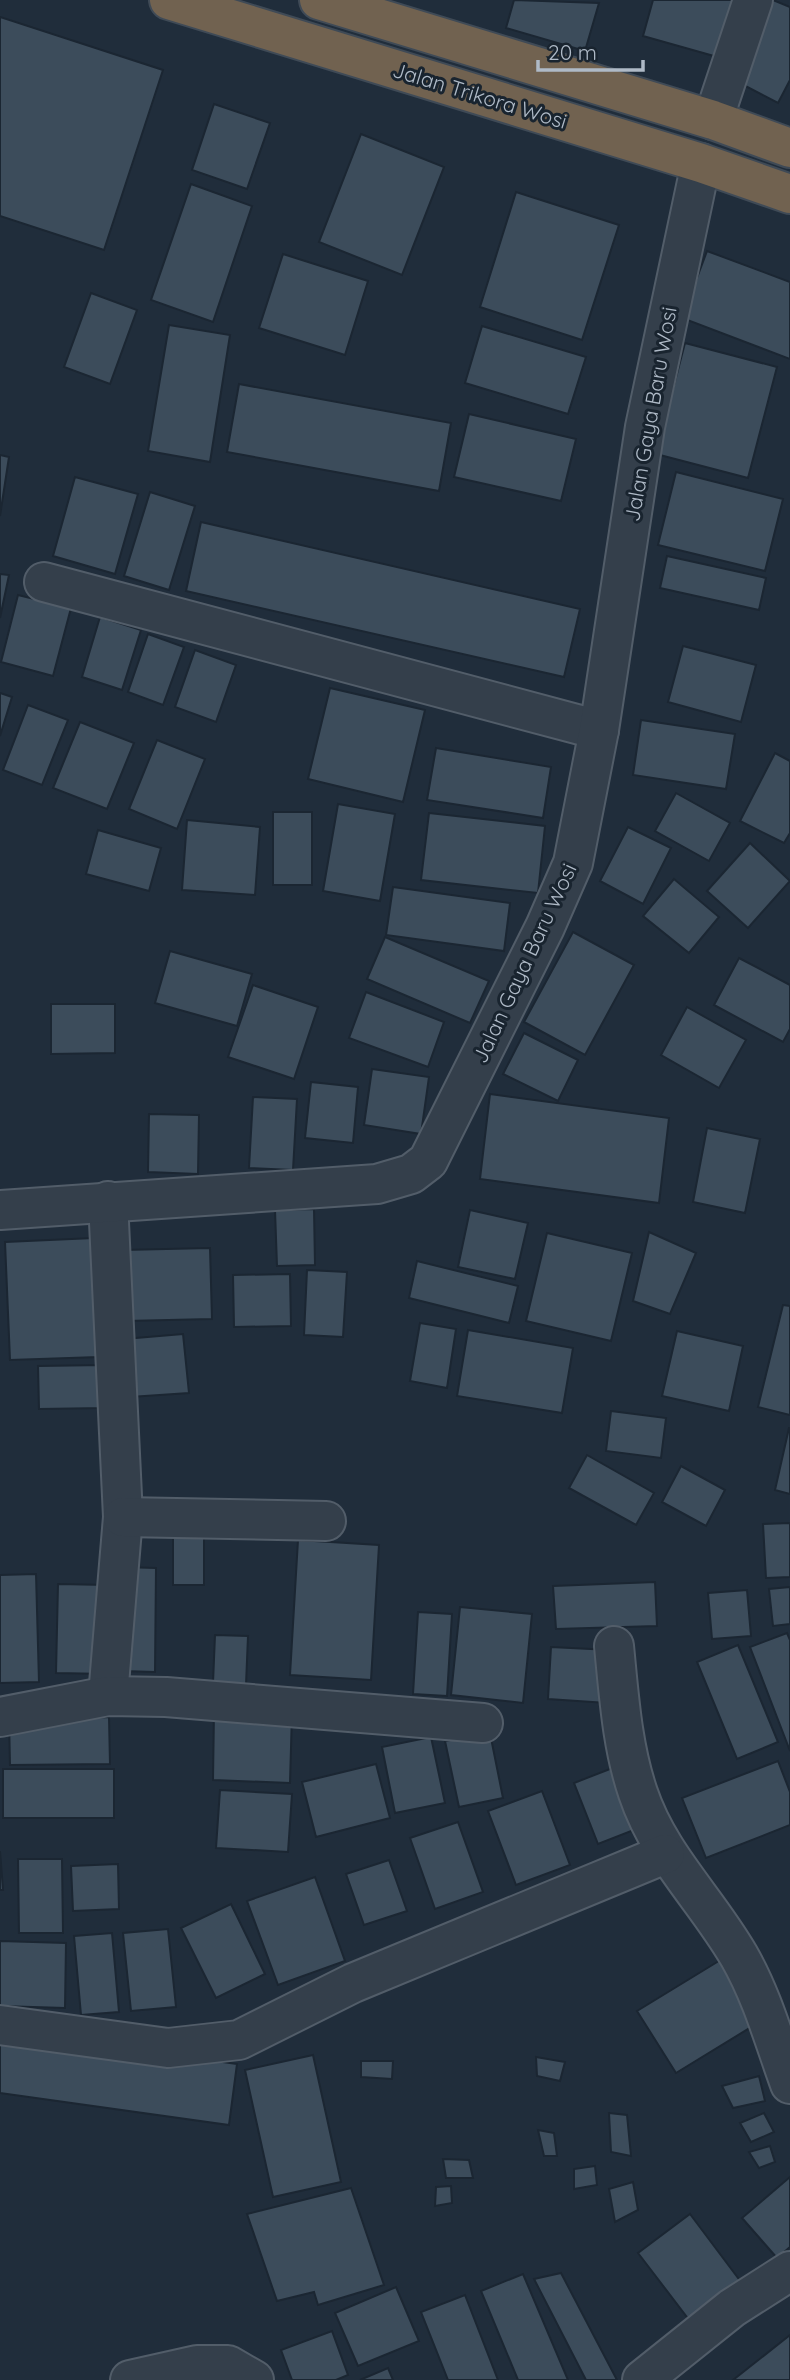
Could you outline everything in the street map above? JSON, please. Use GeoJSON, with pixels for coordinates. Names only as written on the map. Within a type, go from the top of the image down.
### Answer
{"type":"FeatureCollection","features":[{"type":"Feature","properties":{"kind":"highway","name":"Jalan Trikora Wosi"},"geometry":{"type":"LineString","coordinates":[[169,0],[701,163],[790,194]]}},
{"type":"Feature","properties":{"kind":"highway","name":"Jalan Trikora Wosi"},"geometry":{"type":"LineString","coordinates":[[319,0],[713,120],[790,148]]}},
{"type":"Feature","properties":{"kind":"street"},"geometry":{"type":"LineString","coordinates":[[713,120],[753,0]]}},
{"type":"Feature","properties":{"kind":"street","name":"Jalan Gaya Baru Wosi"},"geometry":{"type":"LineString","coordinates":[[0,1210],[377,1184],[411,1174],[428,1161],[573,863],[599,730],[645,427],[701,163]]}},
{"type":"Feature","properties":{"kind":"street"},"geometry":{"type":"LineString","coordinates":[[44,582],[599,730]]}},
{"type":"Feature","properties":{"kind":"street"},"geometry":{"type":"LineString","coordinates":[[108,1201],[123,1517],[108,1696]]}},
{"type":"Feature","properties":{"kind":"street"},"geometry":{"type":"LineString","coordinates":[[123,1517],[326,1521]]}},
{"type":"Feature","properties":{"kind":"street"},"geometry":{"type":"LineString","coordinates":[[614,1646],[625,1747],[638,1794],[665,1854],[740,1958],[767,2014],[790,2084]]}},
{"type":"Feature","properties":{"kind":"street"},"geometry":{"type":"LineString","coordinates":[[0,1717],[108,1696],[166,1697],[483,1723]]}},
{"type":"Feature","properties":{"kind":"street"},"geometry":{"type":"LineString","coordinates":[[0,2025],[168,2048],[239,2040],[353,1983],[665,1854]]}},
{"type":"Feature","properties":{"kind":"street"},"geometry":{"type":"LineString","coordinates":[[642,2380],[732,2308],[790,2271]]}},
{"type":"Feature","properties":{"kind":"street"},"geometry":{"type":"LineString","coordinates":[[130,2380],[197,2365],[228,2365],[254,2380]]}},
{"type":"Feature","properties":{"kind":"building"},"geometry":{"type":"Polygon","coordinates":[[[514,0],[599,3],[585,51],[506,28],[514,0]]]}},
{"type":"Feature","properties":{"kind":"building"},"geometry":{"type":"Polygon","coordinates":[[[653,0],[737,0],[721,58],[643,36],[653,0]]]}},
{"type":"Feature","properties":{"kind":"building"},"geometry":{"type":"Polygon","coordinates":[[[773,0],[790,7],[790,80],[778,103],[732,79],[773,0]]]}},
{"type":"Feature","properties":{"kind":"building"},"geometry":{"type":"Polygon","coordinates":[[[0,17],[163,70],[104,250],[0,216],[0,17]]]}},
{"type":"Feature","properties":{"kind":"building"},"geometry":{"type":"Polygon","coordinates":[[[214,104],[270,123],[247,189],[192,170],[214,104]]]}},
{"type":"Feature","properties":{"kind":"building"},"geometry":{"type":"Polygon","coordinates":[[[361,134],[444,167],[402,275],[319,242],[361,134]]]}},
{"type":"Feature","properties":{"kind":"building"},"geometry":{"type":"Polygon","coordinates":[[[191,184],[252,206],[213,322],[151,300],[191,184]]]}},
{"type":"Feature","properties":{"kind":"building"},"geometry":{"type":"Polygon","coordinates":[[[516,192],[619,225],[582,340],[480,307],[516,192]]]}},
{"type":"Feature","properties":{"kind":"building"},"geometry":{"type":"Polygon","coordinates":[[[707,251],[790,282],[790,359],[682,318],[707,251]]]}},
{"type":"Feature","properties":{"kind":"building"},"geometry":{"type":"Polygon","coordinates":[[[283,254],[368,281],[345,355],[259,328],[283,254]]]}},
{"type":"Feature","properties":{"kind":"building"},"geometry":{"type":"Polygon","coordinates":[[[91,293],[137,310],[110,384],[64,367],[91,293]]]}},
{"type":"Feature","properties":{"kind":"building"},"geometry":{"type":"Polygon","coordinates":[[[169,325],[230,335],[210,462],[148,451],[169,325]]]}},
{"type":"Feature","properties":{"kind":"building"},"geometry":{"type":"Polygon","coordinates":[[[482,326],[586,357],[568,414],[465,383],[482,326]]]}},
{"type":"Feature","properties":{"kind":"building"},"geometry":{"type":"Polygon","coordinates":[[[685,343],[777,367],[748,478],[656,454],[685,343]]]}},
{"type":"Feature","properties":{"kind":"building"},"geometry":{"type":"Polygon","coordinates":[[[239,384],[451,423],[439,491],[227,452],[239,384]]]}},
{"type":"Feature","properties":{"kind":"building"},"geometry":{"type":"Polygon","coordinates":[[[469,414],[576,439],[561,501],[454,477],[469,414]]]}},
{"type":"Feature","properties":{"kind":"building"},"geometry":{"type":"Polygon","coordinates":[[[0,455],[9,457],[0,516],[0,455]]]}},
{"type":"Feature","properties":{"kind":"building"},"geometry":{"type":"Polygon","coordinates":[[[676,472],[783,499],[765,571],[658,545],[676,472]]]}},
{"type":"Feature","properties":{"kind":"building"},"geometry":{"type":"Polygon","coordinates":[[[75,477],[138,494],[115,574],[53,556],[75,477]]]}},
{"type":"Feature","properties":{"kind":"building"},"geometry":{"type":"Polygon","coordinates":[[[150,492],[195,506],[169,590],[124,576],[150,492]]]}},
{"type":"Feature","properties":{"kind":"building"},"geometry":{"type":"Polygon","coordinates":[[[201,522],[580,609],[564,677],[186,591],[201,522]]]}},
{"type":"Feature","properties":{"kind":"building"},"geometry":{"type":"Polygon","coordinates":[[[667,556],[766,578],[759,610],[660,588],[667,556]]]}},
{"type":"Feature","properties":{"kind":"building"},"geometry":{"type":"Polygon","coordinates":[[[0,574],[9,575],[0,618],[0,574]]]}},
{"type":"Feature","properties":{"kind":"building"},"geometry":{"type":"Polygon","coordinates":[[[18,595],[71,608],[53,676],[1,662],[18,595]]]}},
{"type":"Feature","properties":{"kind":"building"},"geometry":{"type":"Polygon","coordinates":[[[100,617],[141,630],[122,690],[82,677],[100,617]]]}},
{"type":"Feature","properties":{"kind":"building"},"geometry":{"type":"Polygon","coordinates":[[[148,634],[184,647],[163,705],[128,692],[148,634]]]}},
{"type":"Feature","properties":{"kind":"building"},"geometry":{"type":"Polygon","coordinates":[[[683,646],[756,665],[741,722],[668,702],[683,646]]]}},
{"type":"Feature","properties":{"kind":"building"},"geometry":{"type":"Polygon","coordinates":[[[195,650],[236,665],[216,722],[175,707],[195,650]]]}},
{"type":"Feature","properties":{"kind":"building"},"geometry":{"type":"Polygon","coordinates":[[[330,688],[425,710],[403,802],[308,779],[330,688]]]}},
{"type":"Feature","properties":{"kind":"building"},"geometry":{"type":"Polygon","coordinates":[[[0,693],[12,697],[0,736],[0,693]]]}},
{"type":"Feature","properties":{"kind":"building"},"geometry":{"type":"Polygon","coordinates":[[[28,705],[68,720],[42,785],[3,770],[28,705]]]}},
{"type":"Feature","properties":{"kind":"building"},"geometry":{"type":"Polygon","coordinates":[[[641,720],[735,734],[726,789],[633,775],[641,720]]]}},
{"type":"Feature","properties":{"kind":"building"},"geometry":{"type":"Polygon","coordinates":[[[80,722],[134,743],[107,809],[53,788],[80,722]]]}},
{"type":"Feature","properties":{"kind":"building"},"geometry":{"type":"Polygon","coordinates":[[[157,740],[205,759],[177,829],[129,809],[157,740]]]}},
{"type":"Feature","properties":{"kind":"building"},"geometry":{"type":"Polygon","coordinates":[[[436,748],[551,767],[543,818],[427,800],[436,748]]]}},
{"type":"Feature","properties":{"kind":"building"},"geometry":{"type":"Polygon","coordinates":[[[775,753],[790,761],[790,833],[784,843],[740,821],[775,753]]]}},
{"type":"Feature","properties":{"kind":"building"},"geometry":{"type":"Polygon","coordinates":[[[676,793],[730,823],[709,861],[655,831],[676,793]]]}},
{"type":"Feature","properties":{"kind":"building"},"geometry":{"type":"Polygon","coordinates":[[[338,804],[395,814],[380,901],[323,891],[338,804]]]}},
{"type":"Feature","properties":{"kind":"building"},"geometry":{"type":"Polygon","coordinates":[[[273,812],[312,812],[312,885],[273,885],[273,812]]]}},
{"type":"Feature","properties":{"kind":"building"},"geometry":{"type":"Polygon","coordinates":[[[429,813],[545,826],[538,893],[421,880],[429,813]]]}},
{"type":"Feature","properties":{"kind":"building"},"geometry":{"type":"Polygon","coordinates":[[[187,820],[260,827],[255,895],[182,890],[187,820]]]}},
{"type":"Feature","properties":{"kind":"building"},"geometry":{"type":"Polygon","coordinates":[[[628,827],[671,848],[643,904],[600,881],[628,827]]]}},
{"type":"Feature","properties":{"kind":"building"},"geometry":{"type":"Polygon","coordinates":[[[98,830],[161,848],[149,891],[86,874],[98,830]]]}},
{"type":"Feature","properties":{"kind":"building"},"geometry":{"type":"Polygon","coordinates":[[[750,843],[790,881],[748,928],[707,891],[750,843]]]}},
{"type":"Feature","properties":{"kind":"building"},"geometry":{"type":"Polygon","coordinates":[[[674,879],[719,917],[689,953],[643,916],[674,879]]]}},
{"type":"Feature","properties":{"kind":"building"},"geometry":{"type":"Polygon","coordinates":[[[393,887],[510,903],[504,951],[386,935],[393,887]]]}},
{"type":"Feature","properties":{"kind":"building"},"geometry":{"type":"Polygon","coordinates":[[[573,932],[634,965],[585,1055],[524,1022],[573,932]]]}},
{"type":"Feature","properties":{"kind":"building"},"geometry":{"type":"Polygon","coordinates":[[[385,937],[489,981],[470,1023],[367,979],[385,937]]]}},
{"type":"Feature","properties":{"kind":"building"},"geometry":{"type":"Polygon","coordinates":[[[170,951],[252,974],[237,1026],[155,1003],[170,951]]]}},
{"type":"Feature","properties":{"kind":"building"},"geometry":{"type":"Polygon","coordinates":[[[739,958],[790,985],[790,1029],[783,1042],[714,1005],[739,958]]]}},
{"type":"Feature","properties":{"kind":"building"},"geometry":{"type":"Polygon","coordinates":[[[253,985],[318,1007],[294,1079],[228,1057],[253,985]]]}},
{"type":"Feature","properties":{"kind":"building"},"geometry":{"type":"Polygon","coordinates":[[[366,992],[444,1022],[428,1067],[349,1038],[366,992]]]}},
{"type":"Feature","properties":{"kind":"building"},"geometry":{"type":"Polygon","coordinates":[[[51,1004],[115,1004],[115,1053],[51,1054],[51,1004]]]}},
{"type":"Feature","properties":{"kind":"building"},"geometry":{"type":"Polygon","coordinates":[[[687,1007],[746,1040],[719,1088],[661,1055],[687,1007]]]}},
{"type":"Feature","properties":{"kind":"building"},"geometry":{"type":"Polygon","coordinates":[[[524,1033],[578,1060],[558,1101],[503,1074],[524,1033]]]}},
{"type":"Feature","properties":{"kind":"building"},"geometry":{"type":"Polygon","coordinates":[[[372,1069],[429,1077],[421,1134],[364,1125],[372,1069]]]}},
{"type":"Feature","properties":{"kind":"building"},"geometry":{"type":"Polygon","coordinates":[[[311,1082],[358,1087],[353,1143],[305,1138],[311,1082]]]}},
{"type":"Feature","properties":{"kind":"building"},"geometry":{"type":"Polygon","coordinates":[[[490,1094],[669,1118],[659,1203],[480,1179],[490,1094]]]}},
{"type":"Feature","properties":{"kind":"building"},"geometry":{"type":"Polygon","coordinates":[[[253,1097],[297,1099],[293,1170],[249,1168],[253,1097]]]}},
{"type":"Feature","properties":{"kind":"building"},"geometry":{"type":"Polygon","coordinates":[[[149,1114],[199,1115],[198,1174],[148,1172],[149,1114]]]}},
{"type":"Feature","properties":{"kind":"building"},"geometry":{"type":"Polygon","coordinates":[[[707,1128],[760,1139],[745,1213],[693,1202],[707,1128]]]}},
{"type":"Feature","properties":{"kind":"building"},"geometry":{"type":"Polygon","coordinates":[[[314,1209],[315,1265],[277,1266],[275,1210],[314,1209]]]}},
{"type":"Feature","properties":{"kind":"building"},"geometry":{"type":"Polygon","coordinates":[[[470,1210],[528,1223],[515,1279],[458,1267],[470,1210]]]}},
{"type":"Feature","properties":{"kind":"building"},"geometry":{"type":"Polygon","coordinates":[[[649,1232],[696,1253],[670,1314],[633,1301],[649,1232]]]}},
{"type":"Feature","properties":{"kind":"building"},"geometry":{"type":"Polygon","coordinates":[[[547,1233],[632,1253],[611,1341],[526,1321],[547,1233]]]}},
{"type":"Feature","properties":{"kind":"building"},"geometry":{"type":"Polygon","coordinates":[[[94,1238],[99,1357],[10,1360],[5,1242],[94,1238]]]}},
{"type":"Feature","properties":{"kind":"building"},"geometry":{"type":"Polygon","coordinates":[[[210,1248],[212,1319],[125,1321],[123,1250],[210,1248]]]}},
{"type":"Feature","properties":{"kind":"building"},"geometry":{"type":"Polygon","coordinates":[[[417,1261],[518,1286],[509,1323],[409,1298],[417,1261]]]}},
{"type":"Feature","properties":{"kind":"building"},"geometry":{"type":"Polygon","coordinates":[[[307,1270],[347,1272],[343,1337],[304,1335],[307,1270]]]}},
{"type":"Feature","properties":{"kind":"building"},"geometry":{"type":"Polygon","coordinates":[[[290,1274],[291,1326],[234,1327],[233,1275],[290,1274]]]}},
{"type":"Feature","properties":{"kind":"building"},"geometry":{"type":"Polygon","coordinates":[[[783,1305],[790,1306],[790,1415],[758,1407],[783,1305]]]}},
{"type":"Feature","properties":{"kind":"building"},"geometry":{"type":"Polygon","coordinates":[[[420,1323],[456,1329],[447,1388],[410,1381],[420,1323]]]}},
{"type":"Feature","properties":{"kind":"building"},"geometry":{"type":"Polygon","coordinates":[[[468,1330],[573,1348],[562,1413],[457,1396],[468,1330]]]}},
{"type":"Feature","properties":{"kind":"building"},"geometry":{"type":"Polygon","coordinates":[[[677,1331],[743,1346],[729,1411],[662,1396],[677,1331]]]}},
{"type":"Feature","properties":{"kind":"building"},"geometry":{"type":"Polygon","coordinates":[[[183,1334],[189,1393],[130,1397],[124,1339],[183,1334]]]}},
{"type":"Feature","properties":{"kind":"building"},"geometry":{"type":"Polygon","coordinates":[[[104,1365],[105,1408],[39,1409],[38,1366],[104,1365]]]}},
{"type":"Feature","properties":{"kind":"building"},"geometry":{"type":"Polygon","coordinates":[[[611,1411],[666,1418],[661,1458],[606,1451],[611,1411]]]}},
{"type":"Feature","properties":{"kind":"building"},"geometry":{"type":"Polygon","coordinates":[[[790,1428],[790,1494],[775,1490],[790,1428]]]}},
{"type":"Feature","properties":{"kind":"building"},"geometry":{"type":"Polygon","coordinates":[[[587,1455],[654,1493],[636,1525],[569,1488],[587,1455]]]}},
{"type":"Feature","properties":{"kind":"building"},"geometry":{"type":"Polygon","coordinates":[[[681,1466],[725,1490],[706,1526],[662,1502],[681,1466]]]}},
{"type":"Feature","properties":{"kind":"building"},"geometry":{"type":"Polygon","coordinates":[[[790,1523],[790,1577],[766,1578],[763,1524],[790,1523]]]}},
{"type":"Feature","properties":{"kind":"building"},"geometry":{"type":"Polygon","coordinates":[[[173,1535],[204,1536],[204,1585],[173,1585],[173,1535]]]}},
{"type":"Feature","properties":{"kind":"building"},"geometry":{"type":"Polygon","coordinates":[[[298,1540],[379,1545],[371,1680],[290,1675],[298,1540]]]}},
{"type":"Feature","properties":{"kind":"building"},"geometry":{"type":"Polygon","coordinates":[[[123,1567],[156,1568],[155,1672],[122,1671],[123,1567]]]}},
{"type":"Feature","properties":{"kind":"building"},"geometry":{"type":"Polygon","coordinates":[[[36,1574],[39,1682],[0,1683],[0,1575],[36,1574]]]}},
{"type":"Feature","properties":{"kind":"building"},"geometry":{"type":"Polygon","coordinates":[[[655,1582],[657,1626],[556,1629],[553,1586],[655,1582]]]}},
{"type":"Feature","properties":{"kind":"building"},"geometry":{"type":"Polygon","coordinates":[[[58,1584],[108,1585],[107,1674],[56,1673],[58,1584]]]}},
{"type":"Feature","properties":{"kind":"building"},"geometry":{"type":"Polygon","coordinates":[[[790,1587],[790,1624],[773,1626],[769,1589],[790,1587]]]}},
{"type":"Feature","properties":{"kind":"building"},"geometry":{"type":"Polygon","coordinates":[[[747,1590],[751,1636],[712,1639],[708,1593],[747,1590]]]}},
{"type":"Feature","properties":{"kind":"building"},"geometry":{"type":"Polygon","coordinates":[[[460,1607],[532,1614],[523,1703],[451,1695],[460,1607]]]}},
{"type":"Feature","properties":{"kind":"building"},"geometry":{"type":"Polygon","coordinates":[[[418,1612],[452,1614],[447,1696],[413,1694],[418,1612]]]}},
{"type":"Feature","properties":{"kind":"building"},"geometry":{"type":"Polygon","coordinates":[[[787,1633],[790,1640],[790,1751],[750,1647],[787,1633]]]}},
{"type":"Feature","properties":{"kind":"building"},"geometry":{"type":"Polygon","coordinates":[[[215,1635],[248,1636],[246,1685],[213,1683],[215,1635]]]}},
{"type":"Feature","properties":{"kind":"building"},"geometry":{"type":"Polygon","coordinates":[[[738,1645],[778,1742],[737,1759],[697,1662],[738,1645]]]}},
{"type":"Feature","properties":{"kind":"building"},"geometry":{"type":"Polygon","coordinates":[[[551,1647],[610,1650],[607,1703],[548,1699],[551,1647]]]}},
{"type":"Feature","properties":{"kind":"building"},"geometry":{"type":"Polygon","coordinates":[[[214,1710],[292,1713],[290,1783],[213,1780],[214,1710]]]}},
{"type":"Feature","properties":{"kind":"building"},"geometry":{"type":"Polygon","coordinates":[[[109,1717],[110,1764],[10,1765],[9,1718],[109,1717]]]}},
{"type":"Feature","properties":{"kind":"building"},"geometry":{"type":"Polygon","coordinates":[[[490,1733],[503,1798],[459,1807],[445,1741],[490,1733]]]}},
{"type":"Feature","properties":{"kind":"building"},"geometry":{"type":"Polygon","coordinates":[[[431,1737],[445,1803],[395,1813],[382,1747],[431,1737]]]}},
{"type":"Feature","properties":{"kind":"building"},"geometry":{"type":"Polygon","coordinates":[[[778,1761],[790,1792],[790,1825],[706,1858],[682,1798],[778,1761]]]}},
{"type":"Feature","properties":{"kind":"building"},"geometry":{"type":"Polygon","coordinates":[[[376,1764],[390,1818],[316,1837],[302,1782],[376,1764]]]}},
{"type":"Feature","properties":{"kind":"building"},"geometry":{"type":"Polygon","coordinates":[[[615,1767],[639,1828],[598,1844],[574,1783],[615,1767]]]}},
{"type":"Feature","properties":{"kind":"building"},"geometry":{"type":"Polygon","coordinates":[[[3,1769],[114,1769],[114,1818],[3,1818],[3,1769]]]}},
{"type":"Feature","properties":{"kind":"building"},"geometry":{"type":"Polygon","coordinates":[[[220,1790],[292,1794],[288,1852],[216,1848],[220,1790]]]}},
{"type":"Feature","properties":{"kind":"building"},"geometry":{"type":"Polygon","coordinates":[[[542,1791],[570,1865],[516,1885],[488,1811],[542,1791]]]}},
{"type":"Feature","properties":{"kind":"building"},"geometry":{"type":"Polygon","coordinates":[[[458,1822],[483,1892],[435,1909],[410,1838],[458,1822]]]}},
{"type":"Feature","properties":{"kind":"building"},"geometry":{"type":"Polygon","coordinates":[[[0,1851],[3,1890],[0,1890],[0,1851]]]}},
{"type":"Feature","properties":{"kind":"building"},"geometry":{"type":"Polygon","coordinates":[[[18,1859],[62,1859],[63,1933],[19,1933],[18,1859]]]}},
{"type":"Feature","properties":{"kind":"building"},"geometry":{"type":"Polygon","coordinates":[[[389,1860],[407,1911],[364,1925],[346,1874],[389,1860]]]}},
{"type":"Feature","properties":{"kind":"building"},"geometry":{"type":"Polygon","coordinates":[[[118,1864],[119,1909],[73,1911],[71,1866],[118,1864]]]}},
{"type":"Feature","properties":{"kind":"building"},"geometry":{"type":"Polygon","coordinates":[[[315,1877],[345,1961],[278,1985],[247,1901],[315,1877]]]}},
{"type":"Feature","properties":{"kind":"building"},"geometry":{"type":"Polygon","coordinates":[[[231,1904],[265,1974],[216,1998],[181,1928],[231,1904]]]}},
{"type":"Feature","properties":{"kind":"building"},"geometry":{"type":"Polygon","coordinates":[[[168,1929],[176,2007],[131,2011],[123,1933],[168,1929]]]}},
{"type":"Feature","properties":{"kind":"building"},"geometry":{"type":"Polygon","coordinates":[[[112,1933],[119,2012],[81,2015],[74,1936],[112,1933]]]}},
{"type":"Feature","properties":{"kind":"building"},"geometry":{"type":"Polygon","coordinates":[[[0,1941],[66,1943],[65,2008],[0,2006],[0,1941]]]}},
{"type":"Feature","properties":{"kind":"building"},"geometry":{"type":"Polygon","coordinates":[[[727,1956],[766,2018],[676,2073],[637,2011],[727,1956]]]}},
{"type":"Feature","properties":{"kind":"building"},"geometry":{"type":"Polygon","coordinates":[[[0,2031],[237,2064],[229,2125],[0,2093],[0,2031]]]}},
{"type":"Feature","properties":{"kind":"building"},"geometry":{"type":"Polygon","coordinates":[[[313,2055],[341,2182],[273,2197],[245,2070],[313,2055]]]}},
{"type":"Feature","properties":{"kind":"building"},"geometry":{"type":"Polygon","coordinates":[[[536,2057],[565,2062],[560,2081],[537,2076],[536,2057]]]}},
{"type":"Feature","properties":{"kind":"building"},"geometry":{"type":"Polygon","coordinates":[[[361,2061],[393,2061],[392,2079],[361,2077],[361,2061]]]}},
{"type":"Feature","properties":{"kind":"building"},"geometry":{"type":"Polygon","coordinates":[[[759,2076],[765,2101],[733,2108],[722,2086],[759,2076]]]}},
{"type":"Feature","properties":{"kind":"building"},"geometry":{"type":"Polygon","coordinates":[[[609,2113],[627,2115],[631,2156],[611,2152],[609,2113]]]}},
{"type":"Feature","properties":{"kind":"building"},"geometry":{"type":"Polygon","coordinates":[[[764,2113],[774,2132],[751,2142],[740,2123],[764,2113]]]}},
{"type":"Feature","properties":{"kind":"building"},"geometry":{"type":"Polygon","coordinates":[[[538,2130],[554,2133],[557,2156],[544,2156],[538,2130]]]}},
{"type":"Feature","properties":{"kind":"building"},"geometry":{"type":"Polygon","coordinates":[[[770,2146],[775,2162],[759,2168],[749,2152],[770,2146]]]}},
{"type":"Feature","properties":{"kind":"building"},"geometry":{"type":"Polygon","coordinates":[[[443,2159],[469,2160],[473,2178],[446,2178],[443,2159]]]}},
{"type":"Feature","properties":{"kind":"building"},"geometry":{"type":"Polygon","coordinates":[[[595,2166],[597,2185],[574,2189],[574,2169],[595,2166]]]}},
{"type":"Feature","properties":{"kind":"building"},"geometry":{"type":"Polygon","coordinates":[[[790,2177],[790,2247],[777,2258],[742,2218],[790,2177]]]}},
{"type":"Feature","properties":{"kind":"building"},"geometry":{"type":"Polygon","coordinates":[[[633,2182],[638,2210],[615,2222],[609,2189],[633,2182]]]}},
{"type":"Feature","properties":{"kind":"building"},"geometry":{"type":"Polygon","coordinates":[[[451,2186],[452,2203],[435,2206],[436,2187],[451,2186]]]}},
{"type":"Feature","properties":{"kind":"building"},"geometry":{"type":"Polygon","coordinates":[[[351,2188],[384,2285],[318,2305],[314,2292],[277,2301],[247,2214],[351,2188]]]}},
{"type":"Feature","properties":{"kind":"building"},"geometry":{"type":"Polygon","coordinates":[[[690,2214],[744,2286],[693,2325],[638,2253],[690,2214]]]}},
{"type":"Feature","properties":{"kind":"building"},"geometry":{"type":"Polygon","coordinates":[[[561,2273],[617,2380],[586,2380],[534,2279],[561,2273]]]}},
{"type":"Feature","properties":{"kind":"building"},"geometry":{"type":"Polygon","coordinates":[[[523,2274],[568,2380],[518,2380],[481,2291],[523,2274]]]}},
{"type":"Feature","properties":{"kind":"building"},"geometry":{"type":"Polygon","coordinates":[[[396,2287],[419,2341],[358,2366],[335,2313],[396,2287]]]}},
{"type":"Feature","properties":{"kind":"building"},"geometry":{"type":"Polygon","coordinates":[[[465,2295],[498,2380],[448,2380],[421,2312],[465,2295]]]}},
{"type":"Feature","properties":{"kind":"building"},"geometry":{"type":"Polygon","coordinates":[[[332,2331],[348,2375],[336,2380],[292,2380],[281,2350],[332,2331]]]}},
{"type":"Feature","properties":{"kind":"building"},"geometry":{"type":"Polygon","coordinates":[[[790,2335],[790,2380],[733,2380],[790,2335]]]}},
{"type":"Feature","properties":{"kind":"building"},"geometry":{"type":"Polygon","coordinates":[[[388,2368],[393,2380],[360,2380],[388,2368]]]}}]}
